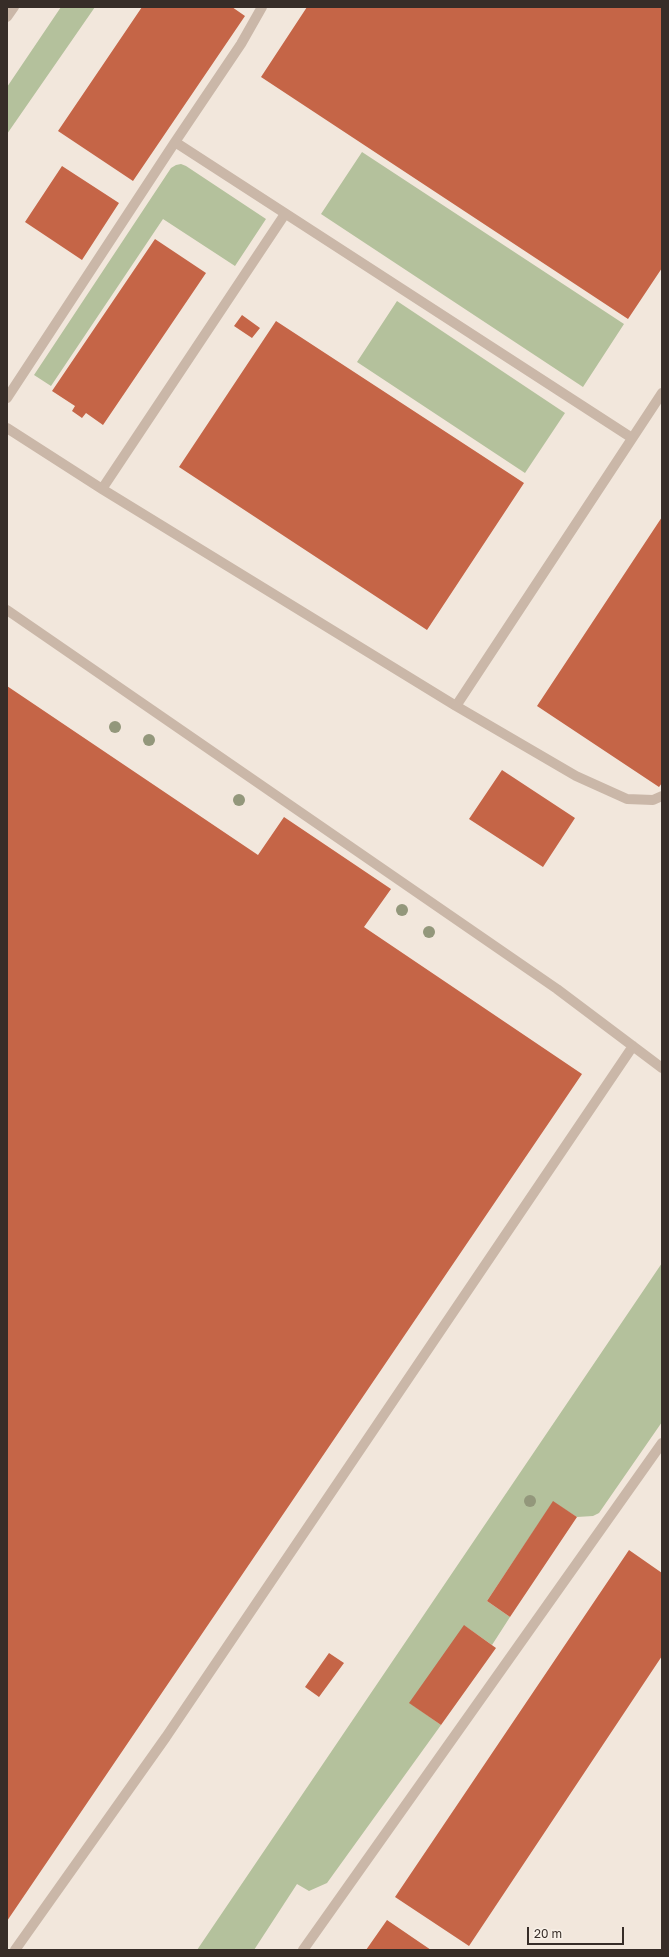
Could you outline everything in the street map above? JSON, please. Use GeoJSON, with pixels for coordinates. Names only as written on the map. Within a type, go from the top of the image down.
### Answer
{"type":"FeatureCollection","features":[{"type":"Feature","properties":{"kind":"street"},"geometry":{"type":"LineString","coordinates":[[7,17],[14,7]]}},
{"type":"Feature","properties":{"kind":"street"},"geometry":{"type":"LineString","coordinates":[[7,398],[241,44],[262,7]]}},
{"type":"Feature","properties":{"kind":"street"},"geometry":{"type":"LineString","coordinates":[[175,142],[632,438]]}},
{"type":"Feature","properties":{"kind":"street"},"geometry":{"type":"LineString","coordinates":[[102,489],[285,214]]}},
{"type":"Feature","properties":{"kind":"street"},"geometry":{"type":"LineString","coordinates":[[456,706],[662,393]]}},
{"type":"Feature","properties":{"kind":"street"},"geometry":{"type":"LineString","coordinates":[[7,428],[102,489],[456,706],[576,776],[627,799],[653,800],[662,796]]}},
{"type":"Feature","properties":{"kind":"street"},"geometry":{"type":"LineString","coordinates":[[7,610],[557,989],[662,1068]]}},
{"type":"Feature","properties":{"kind":"street"},"geometry":{"type":"LineString","coordinates":[[16,1950],[166,1737],[633,1046]]}},
{"type":"Feature","properties":{"kind":"street"},"geometry":{"type":"LineString","coordinates":[[303,1950],[662,1443]]}},
{"type":"Feature","properties":{"kind":"green space"},"geometry":{"type":"Polygon","coordinates":[[[61,7],[95,7],[7,134],[7,87],[61,7]]]}},
{"type":"Feature","properties":{"kind":"green space"},"geometry":{"type":"Polygon","coordinates":[[[362,152],[624,324],[583,387],[321,214],[362,152]]]}},
{"type":"Feature","properties":{"kind":"green space"},"geometry":{"type":"Polygon","coordinates":[[[181,164],[266,219],[235,266],[163,219],[51,386],[34,375],[171,168],[181,164]]]}},
{"type":"Feature","properties":{"kind":"green space"},"geometry":{"type":"Polygon","coordinates":[[[397,301],[565,413],[525,473],[357,362],[397,301]]]}},
{"type":"Feature","properties":{"kind":"green space"},"geometry":{"type":"Polygon","coordinates":[[[662,1263],[662,1422],[599,1513],[593,1516],[577,1517],[553,1502],[487,1601],[510,1617],[492,1645],[465,1626],[410,1703],[441,1725],[327,1883],[309,1891],[297,1884],[254,1950],[197,1950],[662,1263]]]}},
{"type":"Feature","properties":{"kind":"building"},"geometry":{"type":"Polygon","coordinates":[[[142,7],[232,7],[245,16],[133,181],[58,131],[142,7]]]}},
{"type":"Feature","properties":{"kind":"building"},"geometry":{"type":"Polygon","coordinates":[[[307,7],[662,7],[662,268],[628,319],[261,77],[307,7]]]}},
{"type":"Feature","properties":{"kind":"building"},"geometry":{"type":"Polygon","coordinates":[[[62,166],[119,203],[82,260],[25,222],[62,166]]]}},
{"type":"Feature","properties":{"kind":"building"},"geometry":{"type":"Polygon","coordinates":[[[155,239],[206,273],[103,425],[86,413],[82,418],[72,411],[75,406],[52,391],[155,239]]]}},
{"type":"Feature","properties":{"kind":"building"},"geometry":{"type":"Polygon","coordinates":[[[242,315],[260,328],[252,338],[234,326],[242,315]]]}},
{"type":"Feature","properties":{"kind":"building"},"geometry":{"type":"Polygon","coordinates":[[[276,321],[524,483],[427,630],[179,467],[276,321]]]}},
{"type":"Feature","properties":{"kind":"building"},"geometry":{"type":"Polygon","coordinates":[[[662,517],[662,783],[659,787],[537,706],[662,517]]]}},
{"type":"Feature","properties":{"kind":"building"},"geometry":{"type":"Polygon","coordinates":[[[7,686],[258,855],[284,817],[391,889],[364,927],[582,1074],[7,1921],[7,686]]]}},
{"type":"Feature","properties":{"kind":"building"},"geometry":{"type":"Polygon","coordinates":[[[502,770],[575,818],[543,867],[469,819],[502,770]]]}},
{"type":"Feature","properties":{"kind":"building"},"geometry":{"type":"Polygon","coordinates":[[[553,1501],[577,1517],[510,1617],[487,1601],[553,1501]]]}},
{"type":"Feature","properties":{"kind":"building"},"geometry":{"type":"Polygon","coordinates":[[[629,1550],[662,1573],[662,1656],[469,1946],[395,1897],[629,1550]]]}},
{"type":"Feature","properties":{"kind":"building"},"geometry":{"type":"Polygon","coordinates":[[[464,1625],[496,1648],[441,1725],[409,1703],[464,1625]]]}},
{"type":"Feature","properties":{"kind":"building"},"geometry":{"type":"Polygon","coordinates":[[[329,1653],[344,1663],[319,1697],[305,1687],[329,1653]]]}},
{"type":"Feature","properties":{"kind":"building"},"geometry":{"type":"Polygon","coordinates":[[[387,1920],[431,1950],[366,1950],[387,1920]]]}}]}
